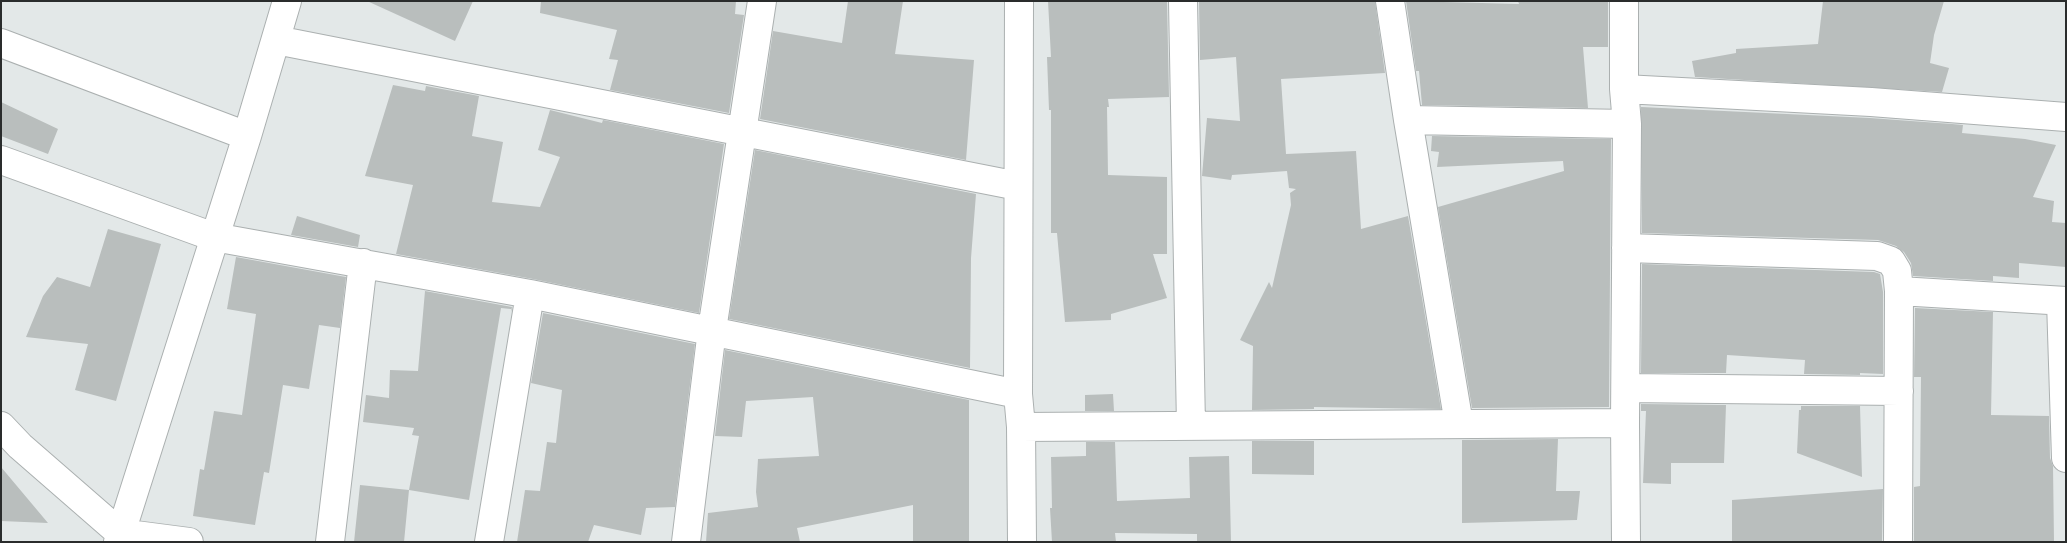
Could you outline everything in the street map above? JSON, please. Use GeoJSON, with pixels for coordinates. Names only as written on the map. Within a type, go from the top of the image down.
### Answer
{"type":"FeatureCollection","features":[{"type":"Feature","properties":{"kind":"street"},"geometry":{"type":"LineString","coordinates":[[119,537],[247,136],[287,1]]}},
{"type":"Feature","properties":{"kind":"street"},"geometry":{"type":"LineString","coordinates":[[686,542],[712,330],[762,1]]}},
{"type":"Feature","properties":{"kind":"street"},"geometry":{"type":"LineString","coordinates":[[1019,1],[1018,394],[1021,427],[1022,542]]}},
{"type":"Feature","properties":{"kind":"street"},"geometry":{"type":"LineString","coordinates":[[1183,1],[1191,426]]}},
{"type":"Feature","properties":{"kind":"street"},"geometry":{"type":"LineString","coordinates":[[1390,1],[1459,424]]}},
{"type":"Feature","properties":{"kind":"street"},"geometry":{"type":"LineString","coordinates":[[1624,1],[1624,89],[1627,124],[1626,542]]}},
{"type":"Feature","properties":{"kind":"street"},"geometry":{"type":"LineString","coordinates":[[276,40],[1018,186]]}},
{"type":"Feature","properties":{"kind":"street"},"geometry":{"type":"LineString","coordinates":[[1,43],[247,136]]}},
{"type":"Feature","properties":{"kind":"street"},"geometry":{"type":"LineString","coordinates":[[1624,89],[1871,102],[2066,117]]}},
{"type":"Feature","properties":{"kind":"street"},"geometry":{"type":"LineString","coordinates":[[1408,120],[1627,124]]}},
{"type":"Feature","properties":{"kind":"street"},"geometry":{"type":"LineString","coordinates":[[1,160],[214,237],[530,294],[1018,394]]}},
{"type":"Feature","properties":{"kind":"street"},"geometry":{"type":"LineString","coordinates":[[1626,248],[1877,256],[1890,261],[1897,271],[1898,291],[1898,542]]}},
{"type":"Feature","properties":{"kind":"street"},"geometry":{"type":"LineString","coordinates":[[330,542],[363,263]]}},
{"type":"Feature","properties":{"kind":"street"},"geometry":{"type":"LineString","coordinates":[[1898,291],[2064,301],[2066,458]]}},
{"type":"Feature","properties":{"kind":"street"},"geometry":{"type":"LineString","coordinates":[[489,542],[530,294]]}},
{"type":"Feature","properties":{"kind":"street"},"geometry":{"type":"LineString","coordinates":[[1626,388],[1899,391]]}},
{"type":"Feature","properties":{"kind":"street"},"geometry":{"type":"LineString","coordinates":[[1021,427],[1625,423]]}},
{"type":"Feature","properties":{"kind":"street"},"geometry":{"type":"LineString","coordinates":[[1,426],[20,446],[119,537],[189,542]]}},
{"type":"Feature","properties":{"kind":"building"},"geometry":{"type":"Polygon","coordinates":[[[367,1],[473,1],[455,41],[367,1]]]}},
{"type":"Feature","properties":{"kind":"building"},"geometry":{"type":"Polygon","coordinates":[[[541,1],[736,1],[735,14],[744,15],[729,113],[610,90],[618,60],[609,59],[617,30],[540,13],[541,1]]]}},
{"type":"Feature","properties":{"kind":"building"},"geometry":{"type":"Polygon","coordinates":[[[848,1],[903,1],[895,54],[974,60],[966,160],[760,119],[773,31],[842,43],[848,1]]]}},
{"type":"Feature","properties":{"kind":"building"},"geometry":{"type":"Polygon","coordinates":[[[1048,1],[1167,1],[1169,97],[1108,99],[1109,107],[1107,107],[1108,175],[1167,177],[1167,254],[1153,254],[1167,298],[1111,314],[1111,320],[1065,322],[1057,233],[1051,233],[1051,110],[1049,110],[1047,57],[1051,57],[1048,1]]]}},
{"type":"Feature","properties":{"kind":"building"},"geometry":{"type":"Polygon","coordinates":[[[1199,1],[1375,1],[1385,73],[1281,79],[1286,154],[1356,151],[1361,229],[1408,216],[1441,409],[1314,407],[1314,409],[1252,410],[1253,346],[1240,340],[1269,282],[1272,288],[1291,205],[1290,193],[1296,189],[1289,188],[1287,171],[1232,175],[1231,180],[1202,176],[1207,118],[1240,121],[1236,57],[1200,60],[1199,1]]]}},
{"type":"Feature","properties":{"kind":"building"},"geometry":{"type":"Polygon","coordinates":[[[1406,1],[1519,4],[1518,1],[1608,1],[1608,47],[1583,47],[1588,108],[1422,105],[1419,71],[1416,71],[1406,1]]]}},
{"type":"Feature","properties":{"kind":"building"},"geometry":{"type":"Polygon","coordinates":[[[1823,1],[1944,1],[1934,35],[1930,63],[1949,68],[1942,92],[1695,77],[1692,61],[1736,53],[1736,49],[1818,44],[1823,1]]]}},
{"type":"Feature","properties":{"kind":"building"},"geometry":{"type":"Polygon","coordinates":[[[393,85],[425,91],[426,86],[479,96],[472,136],[503,142],[492,202],[540,207],[560,157],[538,150],[550,110],[602,123],[603,120],[724,144],[699,313],[533,279],[396,254],[413,185],[365,176],[393,85]]]}},
{"type":"Feature","properties":{"kind":"building"},"geometry":{"type":"Polygon","coordinates":[[[1,102],[58,129],[48,154],[1,136],[1,102]]]}},
{"type":"Feature","properties":{"kind":"building"},"geometry":{"type":"Polygon","coordinates":[[[1641,107],[1870,118],[1963,125],[1962,133],[2025,139],[2056,145],[2033,197],[2054,201],[2052,222],[2066,223],[2066,267],[2019,263],[2019,278],[1993,276],[1993,281],[1913,276],[1911,263],[1904,252],[1896,246],[1878,240],[1642,233],[1641,107]]]}},
{"type":"Feature","properties":{"kind":"building"},"geometry":{"type":"Polygon","coordinates":[[[1432,136],[1611,139],[1609,407],[1472,408],[1438,207],[1564,171],[1563,161],[1437,167],[1439,152],[1431,151],[1432,136]]]}},
{"type":"Feature","properties":{"kind":"building"},"geometry":{"type":"Polygon","coordinates":[[[755,150],[976,194],[971,258],[970,368],[729,319],[755,150]]]}},
{"type":"Feature","properties":{"kind":"building"},"geometry":{"type":"Polygon","coordinates":[[[297,216],[360,235],[358,247],[291,235],[297,216]]]}},
{"type":"Feature","properties":{"kind":"building"},"geometry":{"type":"Polygon","coordinates":[[[108,229],[161,244],[116,401],[75,390],[88,344],[26,337],[43,296],[57,277],[90,287],[108,229]]]}},
{"type":"Feature","properties":{"kind":"building"},"geometry":{"type":"Polygon","coordinates":[[[236,257],[346,277],[340,328],[319,325],[309,389],[283,385],[269,473],[264,472],[255,525],[193,516],[200,469],[204,470],[214,411],[242,415],[256,314],[227,309],[236,257]]]}},
{"type":"Feature","properties":{"kind":"building"},"geometry":{"type":"Polygon","coordinates":[[[1642,264],[1874,272],[1880,274],[1883,292],[1883,374],[1804,374],[1805,360],[1727,355],[1726,373],[1641,373],[1642,264]]]}},
{"type":"Feature","properties":{"kind":"building"},"geometry":{"type":"Polygon","coordinates":[[[425,291],[512,307],[511,312],[511,309],[501,308],[469,500],[409,490],[419,436],[412,435],[414,428],[363,422],[366,395],[389,398],[390,370],[418,371],[425,291]]]}},
{"type":"Feature","properties":{"kind":"building"},"geometry":{"type":"Polygon","coordinates":[[[1915,308],[1993,312],[1991,415],[2049,416],[2050,458],[2053,466],[2054,542],[1914,542],[1914,487],[1920,486],[1921,377],[1914,377],[1915,308]]]}},
{"type":"Feature","properties":{"kind":"building"},"geometry":{"type":"Polygon","coordinates":[[[543,313],[695,344],[675,507],[646,508],[641,535],[594,525],[588,542],[517,542],[525,490],[540,491],[547,442],[556,443],[562,390],[531,383],[543,313]]]}},
{"type":"Feature","properties":{"kind":"building"},"geometry":{"type":"Polygon","coordinates":[[[725,350],[969,400],[969,542],[913,542],[913,505],[797,528],[800,542],[706,542],[708,513],[758,507],[756,492],[758,459],[819,456],[813,397],[746,401],[742,437],[715,436],[725,350]]]}},
{"type":"Feature","properties":{"kind":"building"},"geometry":{"type":"Polygon","coordinates":[[[1113,394],[1114,411],[1085,411],[1085,395],[1113,394]]]}},
{"type":"Feature","properties":{"kind":"building"},"geometry":{"type":"Polygon","coordinates":[[[1641,404],[1726,405],[1724,463],[1671,463],[1671,484],[1643,483],[1646,411],[1641,411],[1641,404]]]}},
{"type":"Feature","properties":{"kind":"building"},"geometry":{"type":"Polygon","coordinates":[[[1801,406],[1860,406],[1862,477],[1797,453],[1799,410],[1801,410],[1801,406]]]}},
{"type":"Feature","properties":{"kind":"building"},"geometry":{"type":"Polygon","coordinates":[[[1558,439],[1556,491],[1580,491],[1577,520],[1462,523],[1462,440],[1558,439]]]}},
{"type":"Feature","properties":{"kind":"building"},"geometry":{"type":"Polygon","coordinates":[[[1252,441],[1314,441],[1314,475],[1252,474],[1252,441]]]}},
{"type":"Feature","properties":{"kind":"building"},"geometry":{"type":"Polygon","coordinates":[[[1086,442],[1115,442],[1117,501],[1190,498],[1189,457],[1229,456],[1231,542],[1197,542],[1197,534],[1115,533],[1116,542],[1052,542],[1050,508],[1052,508],[1051,457],[1086,456],[1086,442]]]}},
{"type":"Feature","properties":{"kind":"building"},"geometry":{"type":"Polygon","coordinates":[[[1,467],[48,523],[1,521],[1,467]]]}},
{"type":"Feature","properties":{"kind":"building"},"geometry":{"type":"Polygon","coordinates":[[[360,485],[409,490],[404,542],[354,542],[360,485]]]}},
{"type":"Feature","properties":{"kind":"building"},"geometry":{"type":"Polygon","coordinates":[[[1883,489],[1882,542],[1732,542],[1732,500],[1883,489]]]}}]}
